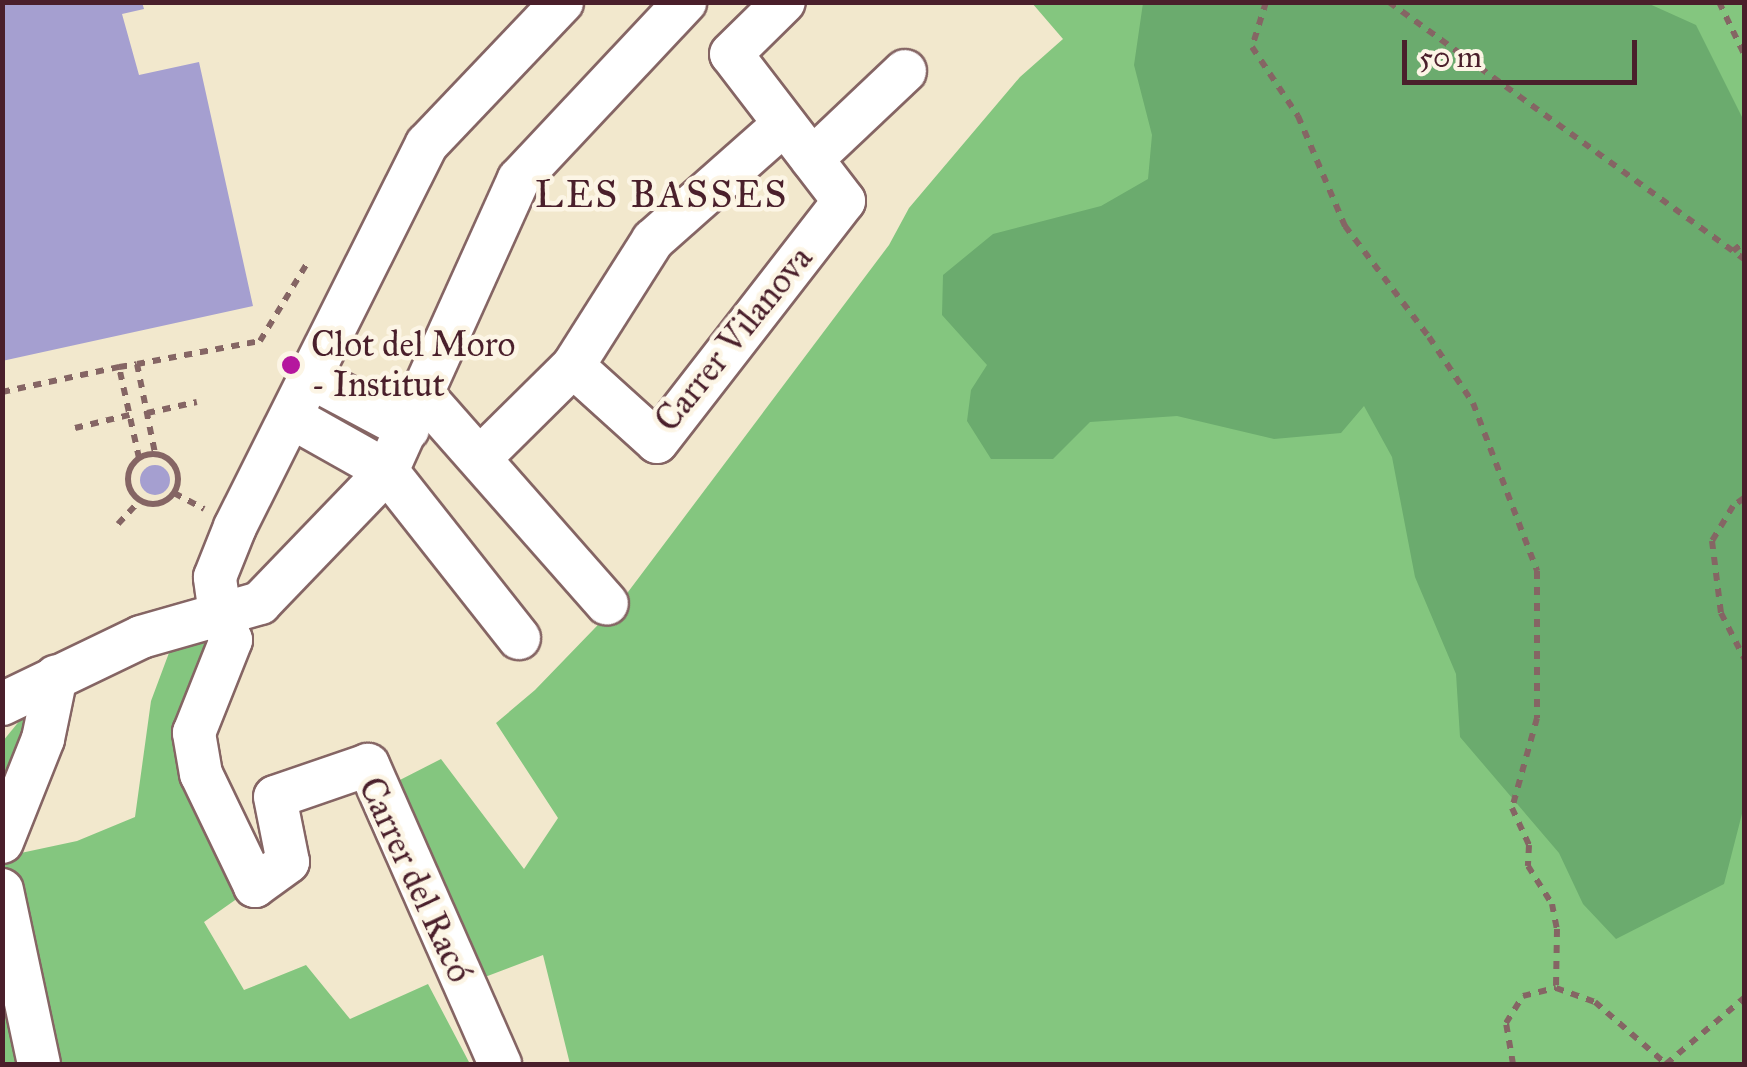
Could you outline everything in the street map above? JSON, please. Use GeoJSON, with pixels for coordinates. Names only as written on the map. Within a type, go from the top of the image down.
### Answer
{"type":"FeatureCollection","features":[{"type":"Feature","properties":{"kind":"street"},"geometry":{"type":"LineString","coordinates":[[220,614],[215,577],[235,526],[427,144],[562,2]]}},
{"type":"Feature","properties":{"kind":"street"},"geometry":{"type":"LineString","coordinates":[[2,704],[141,637],[260,603],[387,471],[519,178],[686,2]]}},
{"type":"Feature","properties":{"kind":"street"},"geometry":{"type":"LineString","coordinates":[[784,2],[731,54],[812,159],[905,71]]}},
{"type":"Feature","properties":{"kind":"street"},"geometry":{"type":"LineString","coordinates":[[480,458],[573,366],[653,240],[784,124]]}},
{"type":"Feature","properties":{"kind":"street","name":"Carrer Vilanova"},"geometry":{"type":"LineString","coordinates":[[573,366],[658,442],[844,201],[812,159]]}},
{"type":"Feature","properties":{"kind":"street"},"geometry":{"type":"LineString","coordinates":[[310,377],[415,412],[480,458],[606,604]]}},
{"type":"Feature","properties":{"kind":"street"},"geometry":{"type":"LineString","coordinates":[[291,417],[387,471],[518,638]]}},
{"type":"Feature","properties":{"kind":"street","name":"Carrer del Racó"},"geometry":{"type":"LineString","coordinates":[[220,614],[231,640],[194,733],[201,774],[255,886],[288,862],[275,797],[368,765],[500,1064]]}},
{"type":"Feature","properties":{"kind":"street"},"geometry":{"type":"LineString","coordinates":[[2,842],[43,739],[56,676]]}},
{"type":"Feature","properties":{"kind":"street"},"geometry":{"type":"LineString","coordinates":[[2,890],[39,1064]]}},
{"type":"Feature","properties":{"kind":"path"},"geometry":{"type":"LineString","coordinates":[[1266,2],[1252,48],[1298,116],[1346,226],[1472,403],[1537,571],[1538,718],[1512,808],[1529,844],[1528,866],[1552,904],[1558,929],[1556,988]]}},
{"type":"Feature","properties":{"kind":"path"},"geometry":{"type":"LineString","coordinates":[[1388,2],[1744,260]]}},
{"type":"Feature","properties":{"kind":"path"},"geometry":{"type":"LineString","coordinates":[[1719,2],[1744,54]]}},
{"type":"Feature","properties":{"kind":"path"},"geometry":{"type":"LineString","coordinates":[[1733,251],[1744,242]]}},
{"type":"Feature","properties":{"kind":"path"},"geometry":{"type":"LineString","coordinates":[[2,392],[260,341],[309,260]]}},
{"type":"Feature","properties":{"kind":"path"},"geometry":{"type":"LineString","coordinates":[[137,364],[155,453],[176,467],[178,483],[164,502],[140,500]]}},
{"type":"Feature","properties":{"kind":"path"},"geometry":{"type":"LineString","coordinates":[[120,367],[138,458],[128,479],[140,500]]}},
{"type":"Feature","properties":{"kind":"path"},"geometry":{"type":"LineString","coordinates":[[147,413],[198,402]]}},
{"type":"Feature","properties":{"kind":"path"},"geometry":{"type":"LineString","coordinates":[[75,428],[129,415]]}},
{"type":"Feature","properties":{"kind":"path"},"geometry":{"type":"LineString","coordinates":[[138,458],[155,453]]}},
{"type":"Feature","properties":{"kind":"path"},"geometry":{"type":"LineString","coordinates":[[1744,498],[1733,506],[1712,541],[1722,613],[1744,658]]}},
{"type":"Feature","properties":{"kind":"path"},"geometry":{"type":"LineString","coordinates":[[118,524],[140,500]]}},
{"type":"Feature","properties":{"kind":"path"},"geometry":{"type":"LineString","coordinates":[[1513,1064],[1506,1023],[1523,996],[1556,988],[1596,1002],[1666,1064],[1744,998]]}},
{"type":"Feature","properties":{"kind":"green space"},"geometry":{"type":"Polygon","coordinates":[[[1645,2],[1696,25],[1744,121],[1744,806],[1724,884],[1616,939],[1583,904],[1559,853],[1460,737],[1456,674],[1415,577],[1392,457],[1364,406],[1341,433],[1274,439],[1177,416],[1090,422],[1053,459],[991,459],[967,421],[971,390],[987,365],[942,315],[943,275],[993,234],[1101,206],[1148,179],[1152,135],[1134,65],[1143,3],[1645,2]]]}},
{"type":"Feature","properties":{"kind":"green space"},"geometry":{"type":"Polygon","coordinates":[[[1032,3],[1744,3],[1744,1064],[570,1064],[543,955],[477,980],[394,783],[441,759],[524,869],[558,818],[496,723],[535,690],[622,600],[889,245],[909,208],[1020,77],[1063,39],[1032,3]]]}},
{"type":"Feature","properties":{"kind":"green space"},"geometry":{"type":"Polygon","coordinates":[[[220,614],[194,733],[255,886],[204,922],[244,990],[306,965],[350,1019],[428,984],[470,1064],[3,1064],[2,857],[77,841],[135,817],[151,701],[179,626],[220,614]]]}},
{"type":"Feature","properties":{"kind":"green space"},"geometry":{"type":"Polygon","coordinates":[[[56,676],[3,842],[3,741],[56,676]]]}},
{"type":"Feature","properties":{"kind":"building"},"geometry":{"type":"Polygon","coordinates":[[[2,2],[142,2],[144,9],[122,14],[139,75],[199,62],[253,306],[2,361],[2,2]]]}},
{"type":"Feature","properties":{"kind":"building"},"geometry":{"type":"Polygon","coordinates":[[[155,465],[166,469],[170,480],[166,491],[155,495],[144,491],[140,480],[144,469],[155,465]]]}},
{"type":"Feature","properties":{"kind":"place","name":"Clot del Moro - Institut"},"geometry":{"type":"Point","coordinates":[291,365]}},
{"type":"Feature","properties":{"kind":"district","name":"LES BASSES"},"geometry":{"type":"Point","coordinates":[662,195]}}]}
